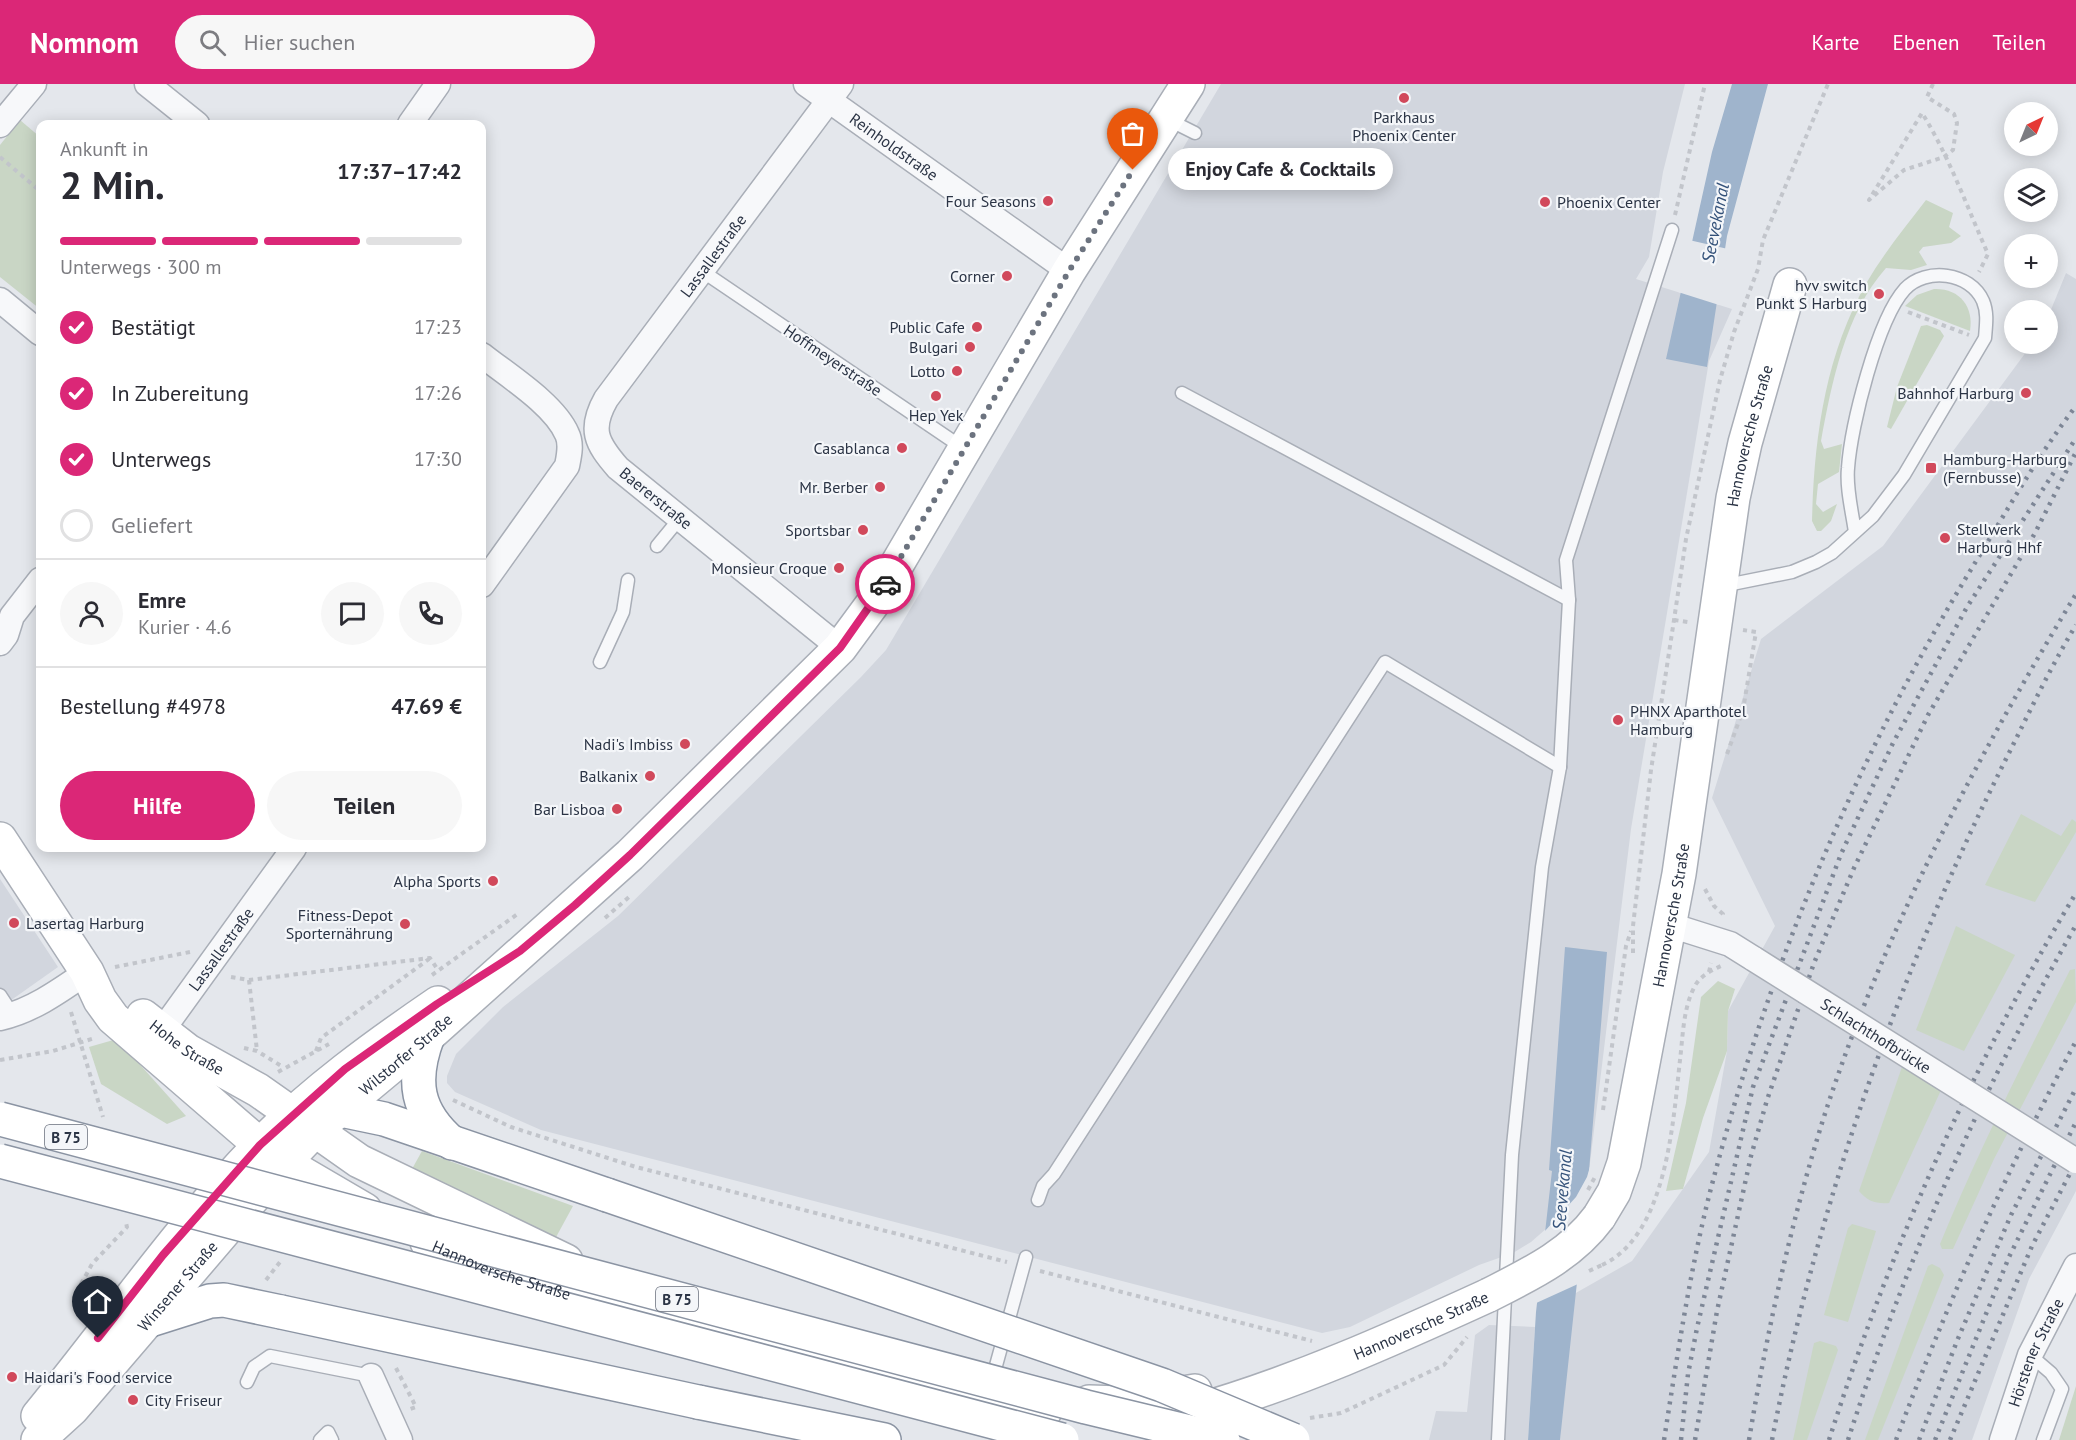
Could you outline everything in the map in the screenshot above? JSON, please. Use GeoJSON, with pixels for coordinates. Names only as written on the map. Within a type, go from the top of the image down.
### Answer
{"type":"FeatureCollection","features":[{"type":"Feature","properties":{"kind":"main road","name":"Wilstorfer Straße"},"geometry":{"type":"LineString","coordinates":[[341,1110],[428,1036],[520,951],[630,855],[840,648],[879,595],[1069,271],[1188,84]]}},
{"type":"Feature","properties":{"kind":"main road","name":"Hannoversche Straße"},"geometry":{"type":"LineString","coordinates":[[272,1154],[412,1236],[491,1270],[572,1294],[695,1322],[987,1398],[1084,1420],[1124,1424],[1164,1420],[1310,1372],[1377,1346],[1489,1295],[1555,1258],[1579,1240],[1599,1217],[1614,1192],[1624,1163],[1670,925],[1722,586],[1733,498],[1745,443],[1790,285]]}},
{"type":"Feature","properties":{"kind":"main road","name":"Hohe Straße"},"geometry":{"type":"LineString","coordinates":[[0,839],[75,980],[154,1041],[272,1154]]}},
{"type":"Feature","properties":{"kind":"main road","name":"Wilstorfer Straße"},"geometry":{"type":"LineString","coordinates":[[304,1122],[364,1055],[437,1004],[520,951]]}},
{"type":"Feature","properties":{"kind":"main road"},"geometry":{"type":"LineString","coordinates":[[428,1036],[418,1076],[421,1101],[429,1119],[454,1144]]}},
{"type":"Feature","properties":{"kind":"main road","name":"Hohe Straße"},"geometry":{"type":"LineString","coordinates":[[154,1041],[188,1051],[258,1090],[304,1122]]}},
{"type":"Feature","properties":{"kind":"main road"},"geometry":{"type":"LineString","coordinates":[[304,1122],[341,1110],[384,1119],[1162,1385],[1293,1440]]}},
{"type":"Feature","properties":{"kind":"main road","name":"B 75"},"geometry":{"type":"LineString","coordinates":[[0,1119],[1086,1407],[1223,1440]]}},
{"type":"Feature","properties":{"kind":"main road","name":"Hannoversche Straße"},"geometry":{"type":"LineString","coordinates":[[304,1122],[377,1171],[695,1322]]}},
{"type":"Feature","properties":{"kind":"main road","name":"Winsener Straße"},"geometry":{"type":"LineString","coordinates":[[17,1440],[133,1292],[304,1122]]}},
{"type":"Feature","properties":{"kind":"main road","name":"Winsener Straße"},"geometry":{"type":"LineString","coordinates":[[38,1440],[72,1409],[150,1320],[272,1154]]}},
{"type":"Feature","properties":{"kind":"main road","name":"B 75"},"geometry":{"type":"LineString","coordinates":[[0,1161],[1062,1440]]}},
{"type":"Feature","properties":{"kind":"main road"},"geometry":{"type":"LineString","coordinates":[[150,1320],[210,1301],[224,1300],[884,1440]]}},
{"type":"Feature","properties":{"kind":"street"},"geometry":{"type":"LineString","coordinates":[[0,125],[34,84]]}},
{"type":"Feature","properties":{"kind":"street"},"geometry":{"type":"LineString","coordinates":[[147,84],[192,120]]}},
{"type":"Feature","properties":{"kind":"street"},"geometry":{"type":"LineString","coordinates":[[413,120],[438,84]]}},
{"type":"Feature","properties":{"kind":"street","name":"Reinholdstraße"},"geometry":{"type":"LineString","coordinates":[[806,84],[835,93],[1069,271]]}},
{"type":"Feature","properties":{"kind":"street","name":"Lassallestraße"},"geometry":{"type":"LineString","coordinates":[[596,433],[597,415],[606,399],[835,93]]}},
{"type":"Feature","properties":{"kind":"street"},"geometry":{"type":"LineString","coordinates":[[0,300],[36,330]]}},
{"type":"Feature","properties":{"kind":"street"},"geometry":{"type":"LineString","coordinates":[[486,357],[550,411],[568,436],[570,451],[567,466],[486,579]]}},
{"type":"Feature","properties":{"kind":"street"},"geometry":{"type":"LineString","coordinates":[[568,436],[596,433]]}},
{"type":"Feature","properties":{"kind":"street","name":"Baererstraße"},"geometry":{"type":"LineString","coordinates":[[596,433],[602,450],[618,468],[840,648]]}},
{"type":"Feature","properties":{"kind":"street"},"geometry":{"type":"LineString","coordinates":[[0,643],[6,635],[12,616],[36,585]]}},
{"type":"Feature","properties":{"kind":"street","name":"Lassallestraße"},"geometry":{"type":"LineString","coordinates":[[154,1041],[213,967],[291,852]]}},
{"type":"Feature","properties":{"kind":"street","name":"Schlachthofbrücke"},"geometry":{"type":"LineString","coordinates":[[1670,925],[1730,944],[2076,1161]]}},
{"type":"Feature","properties":{"kind":"street"},"geometry":{"type":"LineString","coordinates":[[4,1009],[75,980]]}},
{"type":"Feature","properties":{"kind":"street","name":"Hörstener Straße"},"geometry":{"type":"LineString","coordinates":[[2002,1440],[2030,1354],[2076,1266]]}},
{"type":"Feature","properties":{"kind":"street"},"geometry":{"type":"LineString","coordinates":[[371,1376],[400,1440]]}},
{"type":"Feature","properties":{"kind":"street"},"geometry":{"type":"LineString","coordinates":[[976,1440],[987,1398]]}},
{"type":"Feature","properties":{"kind":"lane"},"geometry":{"type":"LineString","coordinates":[[1166,119],[1196,133]]}},
{"type":"Feature","properties":{"kind":"lane"},"geometry":{"type":"LineString","coordinates":[[1241,160],[1259,157]]}},
{"type":"Feature","properties":{"kind":"lane"},"geometry":{"type":"LineString","coordinates":[[1498,1440],[1512,1155],[1542,867],[1560,767],[1569,600],[1566,560],[1672,230]]}},
{"type":"Feature","properties":{"kind":"lane","name":"Hoffmeyerstraße"},"geometry":{"type":"LineString","coordinates":[[702,271],[964,448]]}},
{"type":"Feature","properties":{"kind":"lane"},"geometry":{"type":"LineString","coordinates":[[1722,586],[1792,572],[1832,553],[1873,516],[1904,475],[1983,341],[1987,318],[1983,301],[1972,287],[1948,275],[1931,275],[1916,280],[1904,290],[1894,307],[1871,363],[1847,469],[1854,532]]}},
{"type":"Feature","properties":{"kind":"lane"},"geometry":{"type":"LineString","coordinates":[[1182,393],[1569,600]]}},
{"type":"Feature","properties":{"kind":"lane"},"geometry":{"type":"LineString","coordinates":[[657,546],[680,518]]}},
{"type":"Feature","properties":{"kind":"lane"},"geometry":{"type":"LineString","coordinates":[[600,662],[623,612],[628,580]]}},
{"type":"Feature","properties":{"kind":"lane"},"geometry":{"type":"LineString","coordinates":[[1038,1200],[1043,1185],[1054,1174],[1385,662],[1560,767]]}},
{"type":"Feature","properties":{"kind":"lane"},"geometry":{"type":"LineString","coordinates":[[987,1398],[1025,1262]]}},
{"type":"Feature","properties":{"kind":"lane"},"geometry":{"type":"LineString","coordinates":[[2030,1354],[2051,1373],[2062,1389],[2043,1440]]}},
{"type":"Feature","properties":{"kind":"lane"},"geometry":{"type":"LineString","coordinates":[[247,1382],[254,1367],[270,1356],[371,1376]]}},
{"type":"Feature","properties":{"kind":"lane"},"geometry":{"type":"LineString","coordinates":[[320,1440],[328,1432],[332,1440]]}},
{"type":"Feature","properties":{"kind":"path"},"geometry":{"type":"LineString","coordinates":[[1672,230],[1705,84]]}},
{"type":"Feature","properties":{"kind":"path"},"geometry":{"type":"LineString","coordinates":[[1934,84],[1927,97],[1954,114],[1957,123],[1953,150],[1944,157],[1904,170],[1869,200],[1922,112],[1938,139],[1944,157],[1988,254],[1972,287]]}},
{"type":"Feature","properties":{"kind":"path"},"geometry":{"type":"LineString","coordinates":[[0,156],[36,188]]}},
{"type":"Feature","properties":{"kind":"path"},"geometry":{"type":"LineString","coordinates":[[1894,307],[1983,341]]}},
{"type":"Feature","properties":{"kind":"path"},"geometry":{"type":"LineString","coordinates":[[430,958],[438,970],[525,908]]}},
{"type":"Feature","properties":{"kind":"path"},"geometry":{"type":"LineString","coordinates":[[1603,1119],[1624,957],[1632,926]]}},
{"type":"Feature","properties":{"kind":"path"},"geometry":{"type":"LineString","coordinates":[[0,1060],[81,1044],[75,980],[190,952],[213,967],[249,980],[430,958]]}},
{"type":"Feature","properties":{"kind":"path"},"geometry":{"type":"LineString","coordinates":[[249,980],[257,1051],[283,1067],[317,1050],[321,1038],[430,958]]}},
{"type":"Feature","properties":{"kind":"path"},"geometry":{"type":"LineString","coordinates":[[1602,1265],[1629,1247],[1644,1224],[1655,1197],[1674,1111],[1684,1024],[1696,985],[1703,976],[1716,968],[1732,961],[1754,959]]}},
{"type":"Feature","properties":{"kind":"path"},"geometry":{"type":"LineString","coordinates":[[444,1095],[511,1127],[636,1167],[1025,1262],[1302,1339],[1320,1340]]}},
{"type":"Feature","properties":{"kind":"shaded area"},"geometry":{"type":"Polygon","coordinates":[[[1221,84],[1685,84],[1663,172],[1649,257],[1636,279],[1732,309],[1709,361],[1631,829],[1589,1171],[1555,1221],[1531,1242],[1513,1253],[1479,1265],[1350,1327],[1322,1333],[541,1130],[455,1092],[447,1083],[447,1076],[456,1054],[503,1007],[618,916],[886,650],[1221,84]]]}},
{"type":"Feature","properties":{"kind":"shaded area"},"geometry":{"type":"Polygon","coordinates":[[[2066,273],[2076,279],[2076,1191],[2029,1279],[1972,1440],[1560,1440],[1567,1298],[1632,1261],[1709,1152],[1727,1051],[1728,1011],[1775,926],[1712,798],[1761,639],[1883,546],[2025,354],[2058,354],[2058,300],[2055,300],[2066,273]]]}},
{"type":"Feature","properties":{"kind":"shaded area","name":"Lasertag Harburg"},"geometry":{"type":"Polygon","coordinates":[[[0,879],[58,967],[0,1008],[0,879]]]}},
{"type":"Feature","properties":{"kind":"shaded area"},"geometry":{"type":"Polygon","coordinates":[[[1489,1325],[1535,1327],[1528,1440],[1429,1440],[1436,1411],[1467,1412],[1475,1335],[1489,1325]]]}},
{"type":"Feature","properties":{"kind":"green space"},"geometry":{"type":"Polygon","coordinates":[[[20,120],[36,134],[36,306],[0,277],[0,145],[20,120]]]}},
{"type":"Feature","properties":{"kind":"green space"},"geometry":{"type":"Polygon","coordinates":[[[1926,200],[1953,213],[1949,227],[1961,236],[1951,243],[1923,247],[1919,252],[1927,265],[1911,270],[1886,268],[1860,306],[1842,350],[1821,441],[1824,449],[1842,444],[1839,472],[1818,484],[1816,504],[1823,512],[1837,504],[1831,521],[1821,531],[1817,531],[1812,521],[1819,429],[1824,398],[1841,339],[1867,282],[1895,240],[1926,200]]]}},
{"type":"Feature","properties":{"kind":"green space"},"geometry":{"type":"Polygon","coordinates":[[[1934,289],[1951,292],[1963,300],[1970,314],[1970,331],[1905,306],[1917,295],[1934,289]]]}},
{"type":"Feature","properties":{"kind":"green space"},"geometry":{"type":"Polygon","coordinates":[[[1927,325],[1940,330],[1944,336],[1891,429],[1887,427],[1897,387],[1921,326],[1927,325]]]}},
{"type":"Feature","properties":{"kind":"green space"},"geometry":{"type":"Polygon","coordinates":[[[2021,814],[2061,836],[2072,819],[2076,822],[2076,832],[2035,902],[1985,885],[2021,814]]]}},
{"type":"Feature","properties":{"kind":"green space"},"geometry":{"type":"Polygon","coordinates":[[[1956,926],[2015,955],[1964,1051],[1916,1030],[1956,926]]]}},
{"type":"Feature","properties":{"kind":"green space"},"geometry":{"type":"Polygon","coordinates":[[[2075,969],[2076,1002],[1994,1159],[1953,1249],[1942,1249],[1940,1244],[2002,1106],[2070,970],[2075,969]]]}},
{"type":"Feature","properties":{"kind":"green space"},"geometry":{"type":"Polygon","coordinates":[[[1718,981],[1735,989],[1728,1011],[1727,1051],[1703,1118],[1683,1189],[1666,1191],[1686,1103],[1701,997],[1718,981]]]}},
{"type":"Feature","properties":{"kind":"green space"},"geometry":{"type":"Polygon","coordinates":[[[117,1039],[186,1116],[167,1124],[101,1084],[89,1047],[117,1039]]]}},
{"type":"Feature","properties":{"kind":"green space"},"geometry":{"type":"Polygon","coordinates":[[[1903,1064],[1942,1088],[1889,1203],[1880,1203],[1865,1197],[1859,1191],[1903,1064]]]}},
{"type":"Feature","properties":{"kind":"green space"},"geometry":{"type":"Polygon","coordinates":[[[422,1151],[573,1206],[555,1239],[412,1169],[422,1151]]]}},
{"type":"Feature","properties":{"kind":"green space"},"geometry":{"type":"Polygon","coordinates":[[[1852,1224],[1876,1231],[1848,1322],[1824,1315],[1848,1228],[1852,1224]]]}},
{"type":"Feature","properties":{"kind":"green space"},"geometry":{"type":"Polygon","coordinates":[[[1932,1264],[1940,1268],[1944,1275],[1878,1440],[1865,1440],[1928,1266],[1932,1264]]]}},
{"type":"Feature","properties":{"kind":"green space"},"geometry":{"type":"Polygon","coordinates":[[[1820,1341],[1836,1346],[1838,1350],[1807,1440],[1793,1440],[1814,1343],[1820,1341]]]}},
{"type":"Feature","properties":{"kind":"green space"},"geometry":{"type":"Polygon","coordinates":[[[2076,1386],[2076,1440],[2059,1440],[2076,1386]]]}},
{"type":"Feature","properties":{"kind":"water","name":"Seevekanal"},"geometry":{"type":"Polygon","coordinates":[[[1732,84],[1768,84],[1727,236],[1707,367],[1666,359],[1712,152],[1732,84]]]}},
{"type":"Feature","properties":{"kind":"water","name":"Seevekanal"},"geometry":{"type":"Polygon","coordinates":[[[1565,947],[1607,952],[1589,1171],[1560,1440],[1528,1440],[1536,1312],[1552,1171],[1549,1170],[1565,947]]]}},
{"type":"Feature","properties":{"kind":"pier"},"geometry":{"type":"Polygon","coordinates":[[[1689,240],[1728,249],[1719,305],[1678,292],[1689,240]]]}},
{"type":"Feature","properties":{"kind":"pier"},"geometry":{"type":"Polygon","coordinates":[[[1593,1156],[1578,1284],[1534,1304],[1544,1232],[1576,1197],[1587,1177],[1593,1156]]]}},
{"type":"Feature","properties":{"kind":"railway"},"geometry":{"type":"LineString","coordinates":[[1664,1440],[1689,1287],[1709,1196],[1732,1112],[1787,947],[1819,867],[1893,709],[1978,558],[2049,443],[2076,406]]}},
{"type":"Feature","properties":{"kind":"railway"},"geometry":{"type":"LineString","coordinates":[[1681,1440],[1688,1374],[1697,1328],[1753,1087],[1841,854],[1893,743],[1967,607],[2076,438]]}},
{"type":"Feature","properties":{"kind":"railway"},"geometry":{"type":"LineString","coordinates":[[1695,1440],[1717,1311],[1751,1156],[1767,1100],[1814,963],[1854,868],[1928,715],[2035,533],[2076,452]]}},
{"type":"Feature","properties":{"kind":"railway"},"geometry":{"type":"LineString","coordinates":[[1749,1440],[1772,1320],[1810,1162],[1846,1053],[1872,985],[1933,851],[1967,785],[2076,594]]}},
{"type":"Feature","properties":{"kind":"railway"},"geometry":{"type":"LineString","coordinates":[[1772,1440],[1791,1352],[1838,1177],[1897,1005],[1968,838],[2040,691],[2076,625]]}},
{"type":"Feature","properties":{"kind":"railway"},"geometry":{"type":"LineString","coordinates":[[1829,1440],[1879,1297],[1936,1159],[2002,1025],[2076,893]]}},
{"type":"Feature","properties":{"kind":"railway"},"geometry":{"type":"LineString","coordinates":[[1848,1440],[1895,1306],[1948,1176],[2009,1050],[2076,925]]}},
{"type":"Feature","properties":{"kind":"railway"},"geometry":{"type":"LineString","coordinates":[[1896,1440],[1979,1238],[2026,1138],[2076,1041]]}},
{"type":"Feature","properties":{"kind":"railway"},"geometry":{"type":"LineString","coordinates":[[1919,1440],[1957,1341],[2011,1215],[2076,1088]]}},
{"type":"Feature","properties":{"kind":"railway"},"geometry":{"type":"LineString","coordinates":[[1935,1440],[2009,1257],[2076,1122]]}},
{"type":"Feature","properties":{"kind":"railway"},"geometry":{"type":"LineString","coordinates":[[1950,1440],[2032,1246],[2076,1162]]}},
{"type":"Feature","properties":{"kind":"way so far"},"geometry":{"type":"LineString","coordinates":[[885,584],[1069,271],[1133,170]]}},
{"type":"Feature","properties":{"kind":"place","name":"Parkhaus Phoenix Center"},"geometry":{"type":"Point","coordinates":[1404,98]}},
{"type":"Feature","properties":{"kind":"place","name":"Enjoy Cafe & Cocktails"},"geometry":{"type":"Point","coordinates":[1133,170]}},
{"type":"Feature","properties":{"kind":"place","name":"Four Seasons"},"geometry":{"type":"Point","coordinates":[1048,201]}},
{"type":"Feature","properties":{"kind":"place","name":"Phoenix Center"},"geometry":{"type":"Point","coordinates":[1545,202]}},
{"type":"Feature","properties":{"kind":"place","name":"Corner"},"geometry":{"type":"Point","coordinates":[1007,276]}},
{"type":"Feature","properties":{"kind":"place","name":"hvv switch Punkt S Harburg"},"geometry":{"type":"Point","coordinates":[1879,294]}},
{"type":"Feature","properties":{"kind":"place","name":"Public Cafe"},"geometry":{"type":"Point","coordinates":[977,327]}},
{"type":"Feature","properties":{"kind":"place","name":"Bulgari"},"geometry":{"type":"Point","coordinates":[970,347]}},
{"type":"Feature","properties":{"kind":"place","name":"Lotto"},"geometry":{"type":"Point","coordinates":[957,371]}},
{"type":"Feature","properties":{"kind":"place","name":"Bahnhof Harburg"},"geometry":{"type":"Point","coordinates":[2026,393]}},
{"type":"Feature","properties":{"kind":"place","name":"Hep Yek"},"geometry":{"type":"Point","coordinates":[936,396]}},
{"type":"Feature","properties":{"kind":"place","name":"Casablanca"},"geometry":{"type":"Point","coordinates":[902,448]}},
{"type":"Feature","properties":{"kind":"place","name":"Hamburg-Harburg (Fernbusse)"},"geometry":{"type":"Point","coordinates":[1931,468]}},
{"type":"Feature","properties":{"kind":"place","name":"Mr. Berber"},"geometry":{"type":"Point","coordinates":[880,487]}},
{"type":"Feature","properties":{"kind":"place","name":"Sportsbar"},"geometry":{"type":"Point","coordinates":[863,530]}},
{"type":"Feature","properties":{"kind":"place","name":"Stellwerk Harburg Hhf"},"geometry":{"type":"Point","coordinates":[1945,538]}},
{"type":"Feature","properties":{"kind":"place","name":"Monsieur Croque"},"geometry":{"type":"Point","coordinates":[839,568]}},
{"type":"Feature","properties":{"kind":"place","name":"PHNX Aparthotel Hamburg"},"geometry":{"type":"Point","coordinates":[1618,720]}},
{"type":"Feature","properties":{"kind":"place","name":"Nadi's Imbiss"},"geometry":{"type":"Point","coordinates":[685,744]}},
{"type":"Feature","properties":{"kind":"place","name":"Balkanix"},"geometry":{"type":"Point","coordinates":[650,776]}},
{"type":"Feature","properties":{"kind":"place","name":"Bar Lisboa"},"geometry":{"type":"Point","coordinates":[617,809]}},
{"type":"Feature","properties":{"kind":"place","name":"Alpha Sports"},"geometry":{"type":"Point","coordinates":[493,881]}},
{"type":"Feature","properties":{"kind":"place","name":"Lasertag Harburg"},"geometry":{"type":"Point","coordinates":[14,923]}},
{"type":"Feature","properties":{"kind":"place","name":"Fitness-Depot Sporternährung"},"geometry":{"type":"Point","coordinates":[405,924]}},
{"type":"Feature","properties":{"kind":"place","name":"Haidari's Food service"},"geometry":{"type":"Point","coordinates":[12,1377]}},
{"type":"Feature","properties":{"kind":"place","name":"City Friseur"},"geometry":{"type":"Point","coordinates":[133,1400]}},
{"type":"Feature","properties":{"kind":"route"},"geometry":{"type":"LineString","coordinates":[[98,1338],[163,1255],[260,1145],[345,1069],[437,1004],[520,951],[575,905],[630,855],[840,648],[885,584]]}}]}
